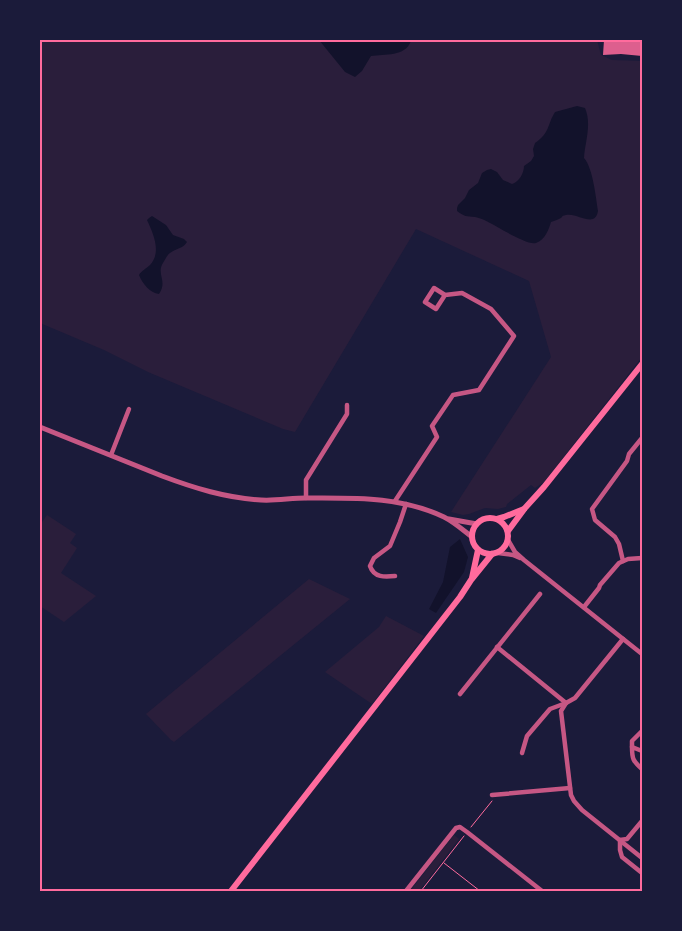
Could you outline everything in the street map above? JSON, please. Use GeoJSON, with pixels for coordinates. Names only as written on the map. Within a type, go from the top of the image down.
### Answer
{"type":"FeatureCollection","features":[{"type":"Feature","properties":{"kind":"main road"},"geometry":{"type":"LineString","coordinates":[[508,531],[642,364]]}},
{"type":"Feature","properties":{"kind":"main road"},"geometry":{"type":"LineString","coordinates":[[497,519],[525,508]]}},
{"type":"Feature","properties":{"kind":"main road"},"geometry":{"type":"LineString","coordinates":[[231,891],[460,597],[471,580],[495,553],[504,548],[508,540],[508,531],[504,523],[497,519],[482,519],[473,530],[474,544],[478,550],[485,553],[495,553]]}},
{"type":"Feature","properties":{"kind":"main road"},"geometry":{"type":"LineString","coordinates":[[471,580],[478,550]]}},
{"type":"Feature","properties":{"kind":"street"},"geometry":{"type":"LineString","coordinates":[[395,501],[437,437],[432,426],[453,395],[479,390],[514,336],[491,309],[462,292],[444,295],[434,288],[425,302],[436,309],[444,295]]}},
{"type":"Feature","properties":{"kind":"street"},"geometry":{"type":"LineString","coordinates":[[306,498],[306,480],[347,414],[347,405]]}},
{"type":"Feature","properties":{"kind":"street"},"geometry":{"type":"LineString","coordinates":[[111,455],[129,409]]}},
{"type":"Feature","properties":{"kind":"street"},"geometry":{"type":"LineString","coordinates":[[40,427],[181,483],[215,493],[263,500],[306,498],[395,501],[427,510],[446,518],[477,524]]}},
{"type":"Feature","properties":{"kind":"street"},"geometry":{"type":"LineString","coordinates":[[623,561],[615,537],[595,520],[592,509],[642,438]]}},
{"type":"Feature","properties":{"kind":"street"},"geometry":{"type":"LineString","coordinates":[[395,576],[382,577],[376,575],[370,566],[374,558],[390,546],[406,504]]}},
{"type":"Feature","properties":{"kind":"street"},"geometry":{"type":"LineString","coordinates":[[446,518],[472,537]]}},
{"type":"Feature","properties":{"kind":"street"},"geometry":{"type":"LineString","coordinates":[[508,540],[515,552],[524,560],[642,654]]}},
{"type":"Feature","properties":{"kind":"street"},"geometry":{"type":"LineString","coordinates":[[495,553],[513,555],[524,560]]}},
{"type":"Feature","properties":{"kind":"street"},"geometry":{"type":"LineString","coordinates":[[584,607],[619,563],[642,558]]}},
{"type":"Feature","properties":{"kind":"street"},"geometry":{"type":"LineString","coordinates":[[460,694],[540,594]]}},
{"type":"Feature","properties":{"kind":"street"},"geometry":{"type":"LineString","coordinates":[[522,753],[526,736],[550,709],[575,698],[623,639]]}},
{"type":"Feature","properties":{"kind":"street"},"geometry":{"type":"LineString","coordinates":[[497,647],[566,703]]}},
{"type":"Feature","properties":{"kind":"street"},"geometry":{"type":"LineString","coordinates":[[566,703],[561,711],[571,795],[578,805],[642,858]]}},
{"type":"Feature","properties":{"kind":"street"},"geometry":{"type":"LineString","coordinates":[[642,731],[632,741],[632,758],[642,769]]}},
{"type":"Feature","properties":{"kind":"street"},"geometry":{"type":"LineString","coordinates":[[632,747],[642,751]]}},
{"type":"Feature","properties":{"kind":"street"},"geometry":{"type":"LineString","coordinates":[[492,795],[570,788]]}},
{"type":"Feature","properties":{"kind":"street"},"geometry":{"type":"LineString","coordinates":[[620,840],[627,839],[642,821]]}},
{"type":"Feature","properties":{"kind":"street"},"geometry":{"type":"LineString","coordinates":[[406,891],[456,828],[467,832],[542,891]]}},
{"type":"Feature","properties":{"kind":"street"},"geometry":{"type":"LineString","coordinates":[[620,840],[622,857],[642,873]]}},
{"type":"Feature","properties":{"kind":"path"},"geometry":{"type":"LineString","coordinates":[[421,891],[492,801],[492,795]]}},
{"type":"Feature","properties":{"kind":"path"},"geometry":{"type":"LineString","coordinates":[[444,863],[480,891]]}},
{"type":"Feature","properties":{"kind":"shaded area"},"geometry":{"type":"Polygon","coordinates":[[[40,40],[597,40],[601,55],[612,60],[642,61],[642,357],[544,482],[535,488],[531,485],[507,504],[506,507],[498,509],[485,508],[463,515],[451,512],[551,357],[529,281],[416,229],[295,432],[283,429],[148,372],[104,350],[40,323],[40,40]]]}},
{"type":"Feature","properties":{"kind":"shaded area"},"geometry":{"type":"Polygon","coordinates":[[[319,40],[411,41],[404,50],[399,52],[371,56],[362,71],[355,77],[345,72],[319,40]]]}},
{"type":"Feature","properties":{"kind":"shaded area"},"geometry":{"type":"Polygon","coordinates":[[[577,106],[585,108],[588,120],[584,158],[592,176],[598,211],[593,219],[570,215],[563,216],[551,222],[548,231],[542,239],[532,243],[520,239],[484,220],[466,216],[457,211],[458,205],[465,198],[469,190],[478,183],[482,173],[487,170],[491,169],[497,172],[503,180],[512,184],[517,181],[522,174],[524,166],[534,156],[533,149],[535,143],[546,132],[555,112],[577,106]]]}},
{"type":"Feature","properties":{"kind":"shaded area"},"geometry":{"type":"Polygon","coordinates":[[[152,216],[166,225],[173,235],[187,242],[184,246],[172,251],[163,263],[161,267],[162,285],[159,294],[152,292],[139,275],[154,260],[155,242],[147,220],[152,216]]]}},
{"type":"Feature","properties":{"kind":"shaded area"},"geometry":{"type":"Polygon","coordinates":[[[47,515],[76,534],[70,543],[77,548],[61,573],[96,596],[64,622],[40,606],[40,525],[47,515]]]}},
{"type":"Feature","properties":{"kind":"shaded area"},"geometry":{"type":"Polygon","coordinates":[[[460,539],[468,557],[464,572],[436,613],[429,609],[443,582],[450,547],[460,539]]]}},
{"type":"Feature","properties":{"kind":"shaded area"},"geometry":{"type":"Polygon","coordinates":[[[309,579],[350,599],[174,742],[171,740],[146,714],[309,579]]]}},
{"type":"Feature","properties":{"kind":"shaded area"},"geometry":{"type":"Polygon","coordinates":[[[386,616],[424,636],[372,704],[325,672],[379,627],[386,616]]]}},
{"type":"Feature","properties":{"kind":"shaded area"},"geometry":{"type":"Polygon","coordinates":[[[454,835],[459,839],[419,891],[410,891],[454,835]]]}},
{"type":"Feature","properties":{"kind":"building"},"geometry":{"type":"Polygon","coordinates":[[[604,40],[642,40],[642,56],[603,55],[604,40]]]}}]}
